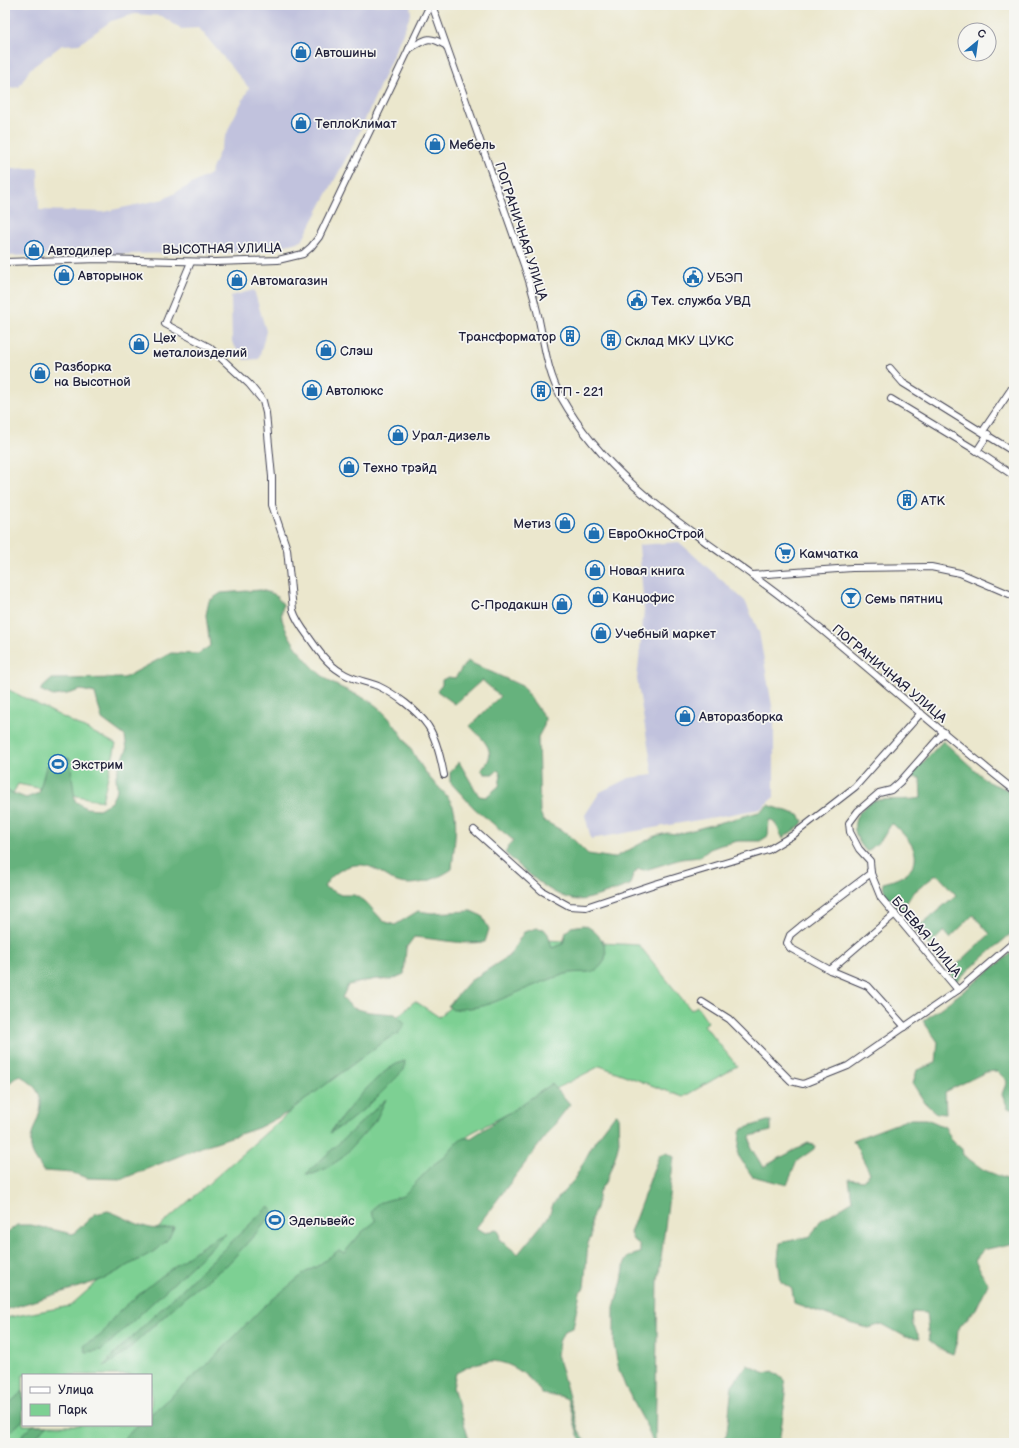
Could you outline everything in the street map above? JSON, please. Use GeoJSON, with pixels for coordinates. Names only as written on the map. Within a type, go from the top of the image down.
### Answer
{"type":"FeatureCollection","features":[{"type":"Feature","properties":{"kind":"street","name":"ПОГРАНИЧНАЯ УЛИЦА"},"geometry":{"type":"LineString","coordinates":[[431,5],[524,265],[540,324],[547,364],[561,397],[590,440],[627,480],[659,508],[794,607],[1014,790]]}},
{"type":"Feature","properties":{"kind":"street","name":"ВЫСОТНАЯ УЛИЦА"},"geometry":{"type":"LineString","coordinates":[[5,262],[99,259],[191,262],[283,259],[298,256],[310,248],[317,240],[431,5]]}},
{"type":"Feature","properties":{"kind":"street"},"geometry":{"type":"LineString","coordinates":[[409,49],[428,38],[434,39],[445,45]]}},
{"type":"Feature","properties":{"kind":"street"},"geometry":{"type":"LineString","coordinates":[[191,262],[164,324],[209,347],[249,384],[263,401],[272,477],[272,505],[287,549],[293,610],[296,619],[314,644],[336,669],[347,676],[373,684],[388,691],[424,721],[429,728],[440,757],[444,775]]}},
{"type":"Feature","properties":{"kind":"street"},"geometry":{"type":"LineString","coordinates":[[890,368],[904,383],[1014,452]]}},
{"type":"Feature","properties":{"kind":"street"},"geometry":{"type":"LineString","coordinates":[[977,451],[985,433],[1014,385]]}},
{"type":"Feature","properties":{"kind":"street"},"geometry":{"type":"LineString","coordinates":[[891,399],[977,451],[1014,476]]}},
{"type":"Feature","properties":{"kind":"street"},"geometry":{"type":"LineString","coordinates":[[752,575],[852,568],[931,567],[960,573],[1014,596]]}},
{"type":"Feature","properties":{"kind":"street"},"geometry":{"type":"LineString","coordinates":[[474,830],[542,891],[569,906],[586,907],[655,884],[768,850],[793,835],[855,786],[921,713]]}},
{"type":"Feature","properties":{"kind":"street","name":"БОЕВАЯ УЛИЦА"},"geometry":{"type":"LineString","coordinates":[[944,732],[900,782],[891,790],[879,793],[858,811],[849,822],[850,832],[859,849],[870,861],[871,872],[881,898],[958,990],[1014,942]]}},
{"type":"Feature","properties":{"kind":"street"},"geometry":{"type":"LineString","coordinates":[[871,872],[790,935],[787,943],[790,948],[830,970],[868,986],[905,1027]]}},
{"type":"Feature","properties":{"kind":"street"},"geometry":{"type":"LineString","coordinates":[[830,970],[895,914]]}},
{"type":"Feature","properties":{"kind":"street"},"geometry":{"type":"LineString","coordinates":[[702,1002],[729,1018],[791,1081],[803,1084],[848,1066],[958,990]]}},
{"type":"Feature","properties":{"kind":"shaded area"},"geometry":{"type":"Polygon","coordinates":[[[5,5],[410,5],[411,14],[357,138],[302,241],[257,252],[5,256],[5,169],[38,168],[39,210],[103,212],[164,199],[210,174],[232,121],[249,88],[199,28],[181,29],[162,16],[135,14],[111,21],[79,44],[62,45],[30,69],[19,87],[5,89],[5,5]]]}},
{"type":"Feature","properties":{"kind":"shaded area"},"geometry":{"type":"Polygon","coordinates":[[[254,290],[266,331],[259,359],[244,360],[232,342],[231,296],[254,290]]]}},
{"type":"Feature","properties":{"kind":"shaded area"},"geometry":{"type":"Polygon","coordinates":[[[679,542],[745,601],[759,632],[774,717],[774,797],[760,809],[591,839],[585,815],[600,792],[629,778],[653,775],[637,679],[644,610],[639,545],[679,542]]]}},
{"type":"Feature","properties":{"kind":"green space"},"geometry":{"type":"Polygon","coordinates":[[[261,590],[274,594],[283,604],[282,617],[285,628],[295,646],[317,671],[332,683],[369,701],[387,716],[399,731],[429,777],[450,801],[455,812],[456,828],[452,869],[446,873],[426,882],[404,884],[397,882],[373,868],[359,865],[339,871],[324,887],[341,895],[354,895],[365,901],[383,921],[395,925],[418,911],[432,913],[471,911],[482,916],[489,929],[485,942],[458,942],[414,937],[406,948],[404,974],[391,980],[376,979],[348,985],[342,998],[353,1008],[369,1012],[395,1014],[405,1023],[398,1034],[384,1041],[289,1112],[258,1128],[204,1146],[122,1179],[87,1178],[73,1173],[43,1171],[32,1152],[31,1142],[41,1104],[39,1095],[32,1085],[19,1075],[8,1084],[5,1096],[5,790],[26,798],[39,793],[46,767],[56,756],[70,759],[75,801],[86,808],[99,809],[111,802],[117,790],[116,776],[120,763],[127,750],[125,736],[102,719],[95,693],[81,690],[53,696],[40,690],[52,679],[124,678],[171,653],[198,654],[210,646],[206,615],[209,601],[221,593],[261,590]]]}},
{"type":"Feature","properties":{"kind":"green space"},"geometry":{"type":"Polygon","coordinates":[[[467,661],[522,686],[545,718],[544,726],[538,737],[540,812],[543,820],[568,834],[588,854],[614,858],[655,836],[667,833],[678,834],[759,812],[768,805],[799,815],[803,821],[801,825],[783,838],[774,822],[769,820],[768,836],[760,841],[738,841],[710,849],[700,857],[681,859],[645,870],[638,869],[633,875],[630,885],[584,900],[569,898],[559,894],[539,882],[505,853],[513,840],[474,808],[450,782],[450,772],[459,762],[479,796],[486,797],[499,786],[501,775],[498,770],[494,774],[485,774],[481,770],[487,764],[489,758],[488,746],[470,726],[500,696],[482,680],[455,704],[437,691],[442,685],[442,680],[448,677],[455,678],[467,661]]]}},
{"type":"Feature","properties":{"kind":"green space","name":"Экстрим"},"geometry":{"type":"Polygon","coordinates":[[[5,688],[116,744],[102,801],[18,784],[5,808],[5,688]]]}},
{"type":"Feature","properties":{"kind":"green space"},"geometry":{"type":"Polygon","coordinates":[[[943,741],[988,782],[1006,789],[1014,795],[1014,931],[956,981],[949,972],[990,934],[973,915],[950,938],[944,931],[929,946],[906,920],[912,914],[922,924],[956,895],[937,874],[913,893],[901,911],[886,895],[883,888],[883,883],[904,875],[909,871],[915,859],[915,852],[911,844],[892,823],[882,839],[867,852],[857,838],[855,831],[856,818],[866,806],[874,801],[921,798],[920,778],[909,777],[943,741]]]}},
{"type":"Feature","properties":{"kind":"green space"},"geometry":{"type":"Polygon","coordinates":[[[584,925],[591,928],[601,939],[606,952],[602,965],[596,970],[566,974],[485,1005],[453,1010],[448,1006],[470,981],[509,956],[524,932],[537,928],[544,929],[548,934],[552,948],[563,944],[566,932],[571,927],[584,925]]]}},
{"type":"Feature","properties":{"kind":"green space","name":"Эдельвейс"},"geometry":{"type":"Polygon","coordinates":[[[527,939],[639,945],[691,1010],[697,1006],[708,1022],[704,1025],[737,1066],[683,1097],[600,1066],[471,1133],[151,1443],[5,1443],[5,1318],[70,1306],[415,1001],[439,1017],[527,939]]]}},
{"type":"Feature","properties":{"kind":"green space"},"geometry":{"type":"Polygon","coordinates":[[[1014,951],[1014,1110],[1008,1108],[1002,1094],[1007,1081],[997,1071],[986,1072],[945,1092],[946,1114],[936,1113],[925,1103],[913,1084],[917,1070],[936,1063],[938,1042],[923,1021],[1014,951]]]}},
{"type":"Feature","properties":{"kind":"green space"},"geometry":{"type":"Polygon","coordinates":[[[405,1061],[404,1070],[369,1105],[348,1122],[330,1133],[354,1102],[375,1080],[396,1064],[405,1061]]]}},
{"type":"Feature","properties":{"kind":"green space"},"geometry":{"type":"Polygon","coordinates":[[[552,1084],[570,1104],[476,1228],[486,1233],[495,1229],[499,1232],[500,1240],[518,1254],[549,1216],[553,1204],[574,1180],[595,1141],[614,1116],[616,1114],[618,1115],[619,1142],[616,1154],[607,1179],[599,1192],[596,1209],[591,1219],[591,1237],[588,1243],[584,1288],[580,1292],[573,1328],[564,1331],[559,1342],[557,1355],[579,1432],[587,1443],[583,1443],[578,1435],[568,1400],[559,1396],[542,1394],[524,1374],[508,1365],[491,1361],[475,1364],[456,1373],[453,1387],[470,1443],[119,1443],[137,1426],[152,1426],[152,1413],[210,1362],[262,1308],[306,1272],[316,1267],[339,1250],[344,1253],[362,1232],[376,1221],[371,1212],[378,1203],[403,1196],[433,1165],[445,1156],[457,1142],[462,1138],[471,1138],[552,1084]]]}},
{"type":"Feature","properties":{"kind":"green space"},"geometry":{"type":"Polygon","coordinates":[[[386,1099],[376,1120],[342,1158],[325,1169],[313,1174],[306,1174],[386,1099]]]}},
{"type":"Feature","properties":{"kind":"green space"},"geometry":{"type":"Polygon","coordinates":[[[909,1119],[927,1119],[945,1127],[952,1141],[962,1149],[963,1155],[984,1170],[1014,1182],[1014,1243],[983,1250],[975,1260],[988,1284],[976,1309],[958,1328],[957,1341],[953,1354],[940,1349],[929,1340],[926,1313],[912,1312],[913,1325],[920,1338],[906,1337],[882,1324],[869,1328],[856,1325],[794,1303],[792,1289],[781,1282],[778,1259],[780,1243],[811,1236],[820,1221],[852,1201],[849,1179],[863,1181],[870,1173],[853,1140],[909,1119]]]}},
{"type":"Feature","properties":{"kind":"green space"},"geometry":{"type":"Polygon","coordinates":[[[771,1121],[771,1131],[750,1136],[751,1148],[763,1167],[808,1143],[815,1146],[814,1149],[797,1161],[787,1185],[752,1176],[738,1155],[740,1133],[742,1129],[771,1121]]]}},
{"type":"Feature","properties":{"kind":"green space"},"geometry":{"type":"Polygon","coordinates":[[[666,1153],[674,1157],[658,1281],[655,1443],[653,1443],[647,1427],[625,1386],[619,1370],[614,1345],[614,1307],[622,1281],[625,1261],[629,1256],[640,1253],[640,1246],[633,1240],[630,1233],[658,1158],[661,1154],[666,1153]]]}},
{"type":"Feature","properties":{"kind":"green space"},"geometry":{"type":"Polygon","coordinates":[[[269,1206],[273,1211],[270,1218],[228,1264],[185,1297],[121,1356],[104,1366],[114,1354],[269,1206]]]}},
{"type":"Feature","properties":{"kind":"green space"},"geometry":{"type":"Polygon","coordinates":[[[108,1211],[140,1225],[156,1229],[174,1227],[169,1238],[158,1249],[104,1279],[5,1310],[5,1234],[17,1225],[31,1225],[73,1234],[95,1214],[108,1211]]]}},
{"type":"Feature","properties":{"kind":"green space"},"geometry":{"type":"Polygon","coordinates":[[[226,1234],[102,1350],[86,1352],[84,1345],[102,1334],[115,1316],[136,1297],[187,1257],[203,1246],[226,1234]]]}},
{"type":"Feature","properties":{"kind":"green space"},"geometry":{"type":"Polygon","coordinates":[[[747,1365],[766,1373],[773,1371],[784,1380],[786,1394],[779,1443],[721,1443],[727,1433],[732,1385],[747,1365]]]}},
{"type":"Feature","properties":{"kind":"green space"},"geometry":{"type":"Polygon","coordinates":[[[22,1392],[22,1421],[5,1437],[5,1407],[22,1392]]]}},
{"type":"Feature","properties":{"kind":"green space"},"geometry":{"type":"Polygon","coordinates":[[[32,1426],[47,1426],[29,1443],[14,1443],[32,1426]]]}},
{"type":"Feature","properties":{"kind":"place","name":"Автошины"},"geometry":{"type":"Point","coordinates":[301,52]}},
{"type":"Feature","properties":{"kind":"place","name":"ТеплоКлимат"},"geometry":{"type":"Point","coordinates":[301,123]}},
{"type":"Feature","properties":{"kind":"place","name":"Мебель"},"geometry":{"type":"Point","coordinates":[435,144]}},
{"type":"Feature","properties":{"kind":"place","name":"Автодилер"},"geometry":{"type":"Point","coordinates":[34,250]}},
{"type":"Feature","properties":{"kind":"place","name":"Авторынок"},"geometry":{"type":"Point","coordinates":[64,275]}},
{"type":"Feature","properties":{"kind":"place","name":"УБЭП"},"geometry":{"type":"Point","coordinates":[693,277]}},
{"type":"Feature","properties":{"kind":"place","name":"Автомагазин"},"geometry":{"type":"Point","coordinates":[237,280]}},
{"type":"Feature","properties":{"kind":"place","name":"Тех. служба УВД"},"geometry":{"type":"Point","coordinates":[637,300]}},
{"type":"Feature","properties":{"kind":"place","name":"Трансформатор"},"geometry":{"type":"Point","coordinates":[570,336]}},
{"type":"Feature","properties":{"kind":"place","name":"Склад МКУ ЦУКС"},"geometry":{"type":"Point","coordinates":[611,340]}},
{"type":"Feature","properties":{"kind":"place","name":"Цех металоизделий"},"geometry":{"type":"Point","coordinates":[139,344]}},
{"type":"Feature","properties":{"kind":"place","name":"Слэш"},"geometry":{"type":"Point","coordinates":[326,350]}},
{"type":"Feature","properties":{"kind":"place","name":"Разборка на Высотной"},"geometry":{"type":"Point","coordinates":[40,373]}},
{"type":"Feature","properties":{"kind":"place","name":"Автолюкс"},"geometry":{"type":"Point","coordinates":[312,390]}},
{"type":"Feature","properties":{"kind":"place","name":"ТП - 221"},"geometry":{"type":"Point","coordinates":[541,391]}},
{"type":"Feature","properties":{"kind":"place","name":"Урал-дизель"},"geometry":{"type":"Point","coordinates":[398,435]}},
{"type":"Feature","properties":{"kind":"place","name":"Техно трэйд"},"geometry":{"type":"Point","coordinates":[349,467]}},
{"type":"Feature","properties":{"kind":"place","name":"АТК"},"geometry":{"type":"Point","coordinates":[907,500]}},
{"type":"Feature","properties":{"kind":"place","name":"Метиз"},"geometry":{"type":"Point","coordinates":[565,523]}},
{"type":"Feature","properties":{"kind":"place","name":"ЕвроОкноСтрой"},"geometry":{"type":"Point","coordinates":[594,533]}},
{"type":"Feature","properties":{"kind":"place","name":"Камчатка"},"geometry":{"type":"Point","coordinates":[785,553]}},
{"type":"Feature","properties":{"kind":"place","name":"Новая книга"},"geometry":{"type":"Point","coordinates":[595,570]}},
{"type":"Feature","properties":{"kind":"place","name":"Канцофис"},"geometry":{"type":"Point","coordinates":[598,597]}},
{"type":"Feature","properties":{"kind":"place","name":"Семь пятниц"},"geometry":{"type":"Point","coordinates":[851,598]}},
{"type":"Feature","properties":{"kind":"place","name":"С-Продакшн"},"geometry":{"type":"Point","coordinates":[562,604]}},
{"type":"Feature","properties":{"kind":"place","name":"Учебный маркет"},"geometry":{"type":"Point","coordinates":[601,633]}},
{"type":"Feature","properties":{"kind":"place","name":"Авторазборка"},"geometry":{"type":"Point","coordinates":[685,716]}},
{"type":"Feature","properties":{"kind":"place","name":"Экстрим"},"geometry":{"type":"Point","coordinates":[58,764]}},
{"type":"Feature","properties":{"kind":"place","name":"Эдельвейс"},"geometry":{"type":"Point","coordinates":[275,1220]}}]}
